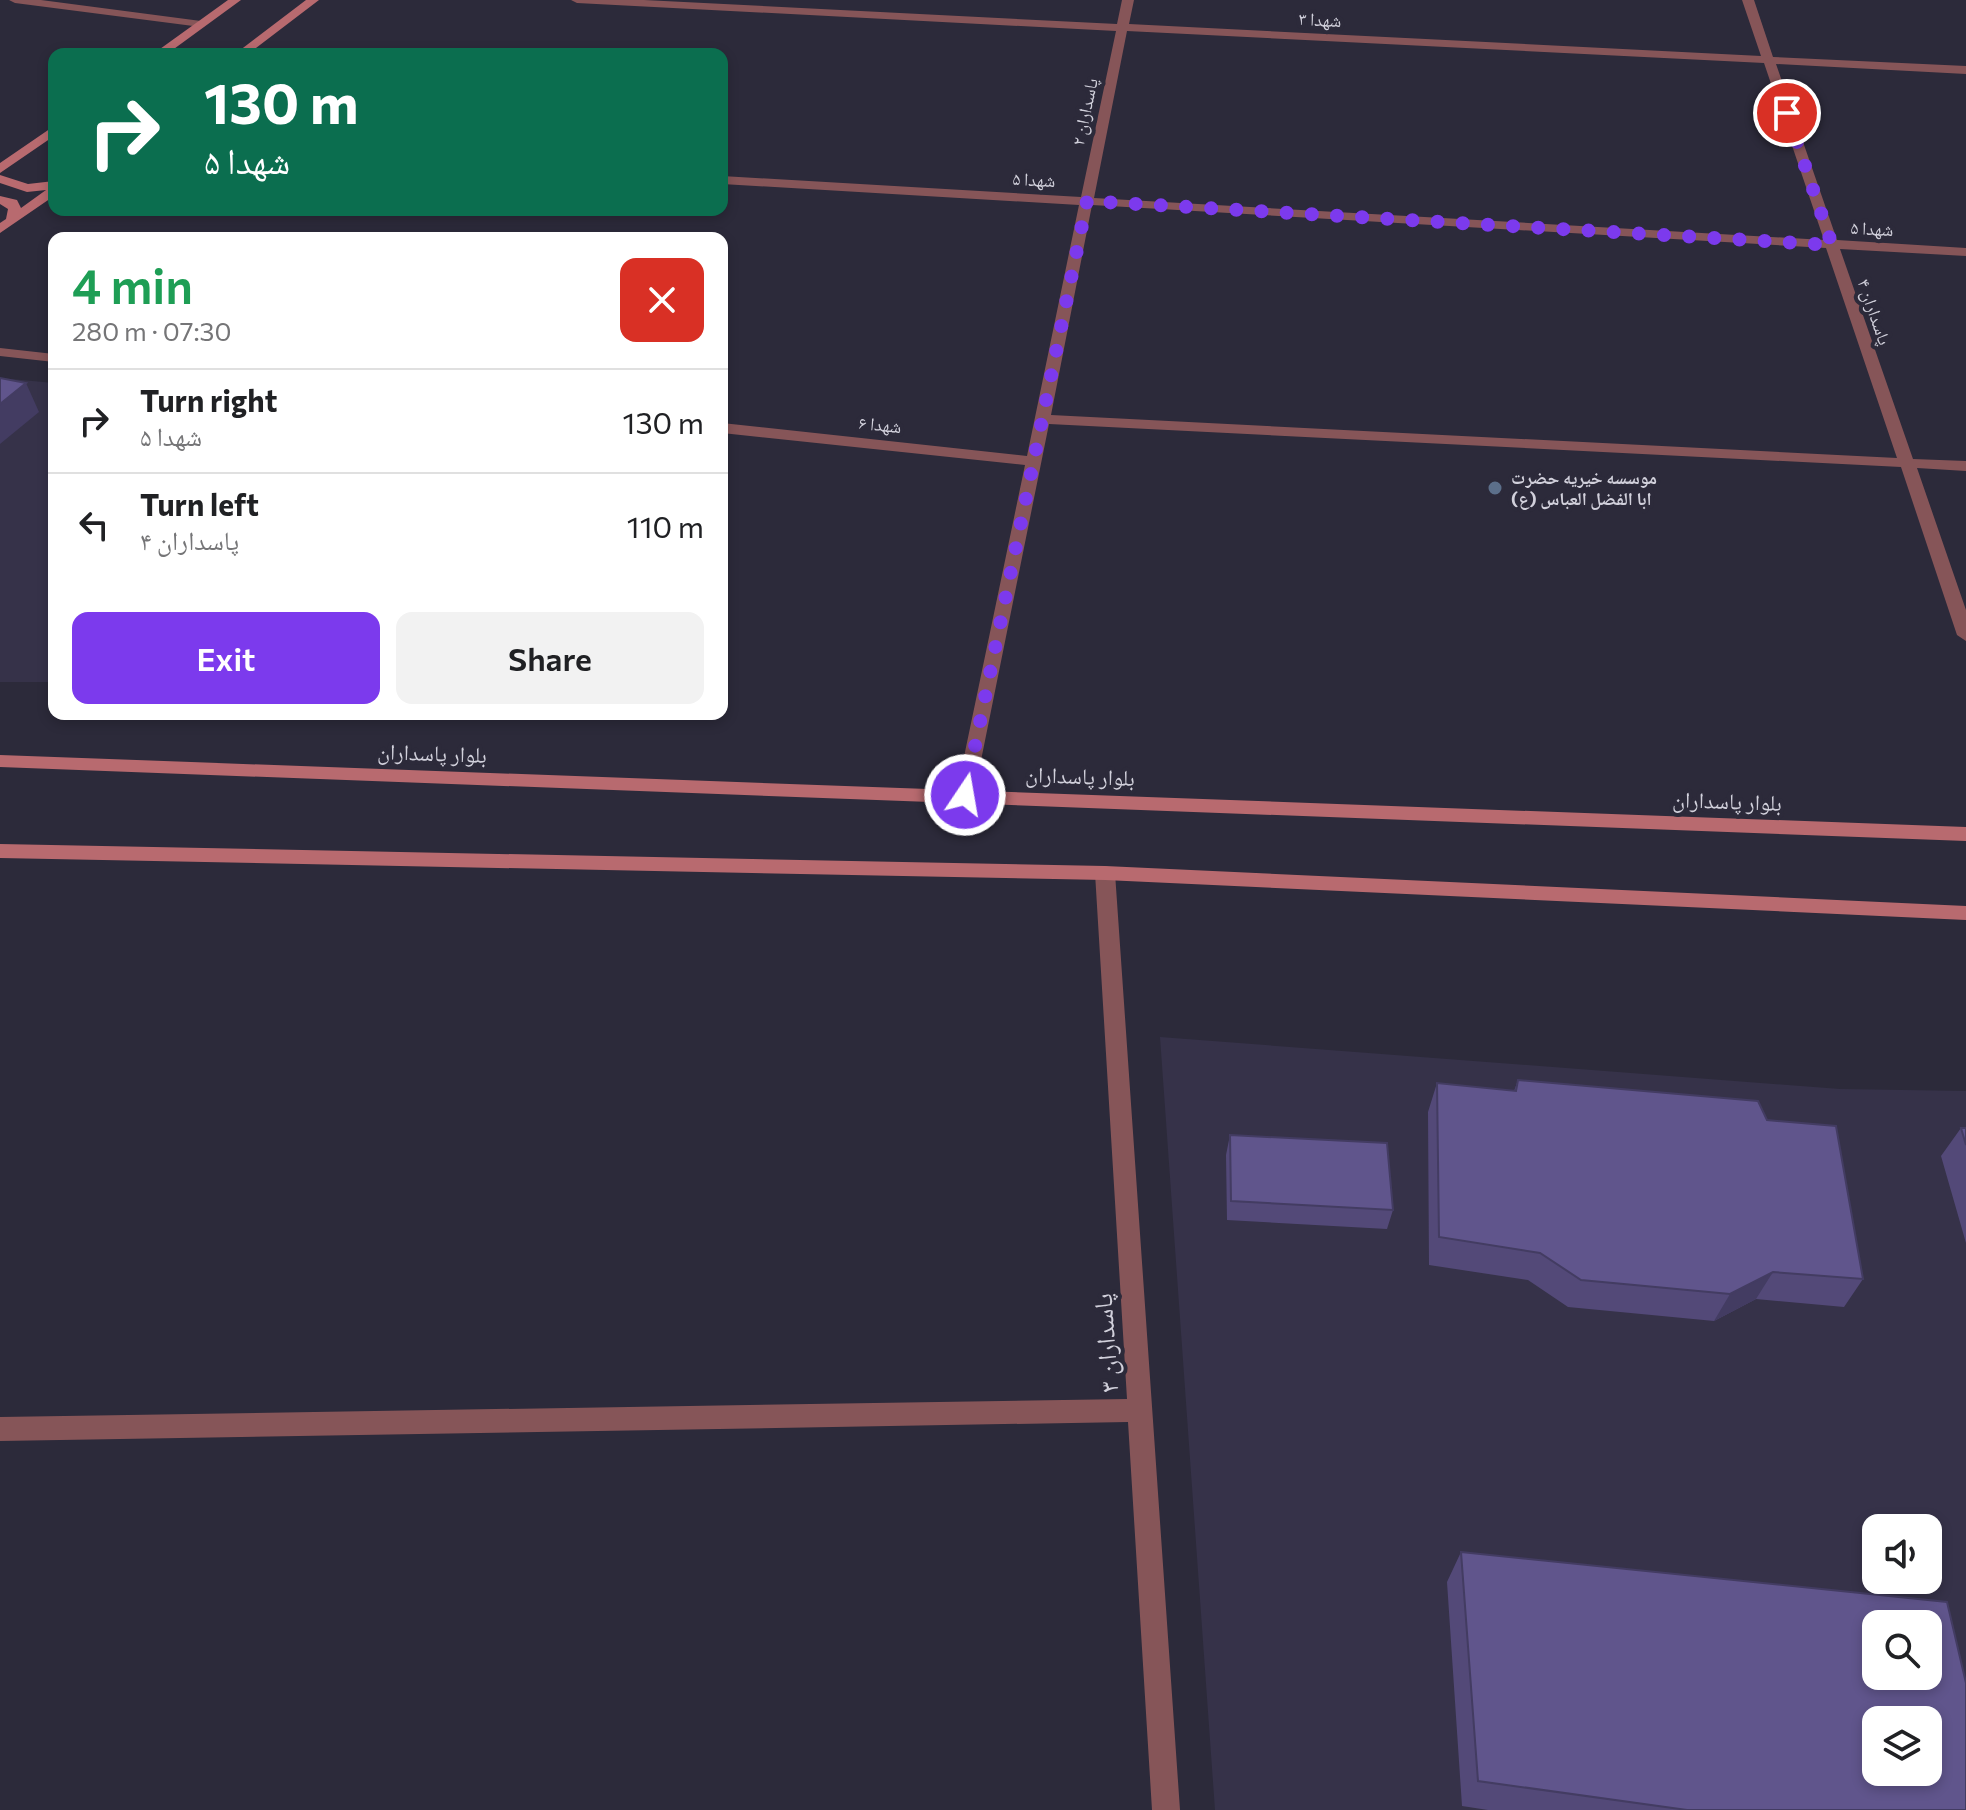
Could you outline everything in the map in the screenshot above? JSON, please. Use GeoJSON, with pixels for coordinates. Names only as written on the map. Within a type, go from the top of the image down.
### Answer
{"type":"FeatureCollection","features":[{"type":"Feature","properties":{"kind":"main road"},"geometry":{"type":"LineString","coordinates":[[167,48],[235,0]]}},
{"type":"Feature","properties":{"kind":"main road"},"geometry":{"type":"LineString","coordinates":[[249,48],[313,0]]}},
{"type":"Feature","properties":{"kind":"main road"},"geometry":{"type":"LineString","coordinates":[[0,169],[48,134]]}},
{"type":"Feature","properties":{"kind":"main road"},"geometry":{"type":"LineString","coordinates":[[0,179],[27,188],[48,188]]}},
{"type":"Feature","properties":{"kind":"main road"},"geometry":{"type":"LineString","coordinates":[[6,225],[48,193]]}},
{"type":"Feature","properties":{"kind":"main road"},"geometry":{"type":"LineString","coordinates":[[0,200],[12,203],[15,209],[6,225]]}},
{"type":"Feature","properties":{"kind":"main road","name":"بلوار پاسداران"},"geometry":{"type":"LineString","coordinates":[[0,761],[1966,834]]}},
{"type":"Feature","properties":{"kind":"main road"},"geometry":{"type":"LineString","coordinates":[[0,851],[1105,873],[1966,913]]}},
{"type":"Feature","properties":{"kind":"street"},"geometry":{"type":"LineString","coordinates":[[15,0],[201,24]]}},
{"type":"Feature","properties":{"kind":"street","name":"شهدا ۳"},"geometry":{"type":"LineString","coordinates":[[577,0],[1966,70]]}},
{"type":"Feature","properties":{"kind":"street","name":"پاسداران ۲"},"geometry":{"type":"LineString","coordinates":[[965,795],[1128,0]]}},
{"type":"Feature","properties":{"kind":"street","name":"پاسداران ۴"},"geometry":{"type":"LineString","coordinates":[[1748,0],[1966,635]]}},
{"type":"Feature","properties":{"kind":"street","name":"شهدا ۵"},"geometry":{"type":"LineString","coordinates":[[728,180],[1966,252]]}},
{"type":"Feature","properties":{"kind":"street"},"geometry":{"type":"LineString","coordinates":[[0,352],[48,357]]}},
{"type":"Feature","properties":{"kind":"street"},"geometry":{"type":"LineString","coordinates":[[1042,419],[1966,466]]}},
{"type":"Feature","properties":{"kind":"street","name":"شهدا ۶"},"geometry":{"type":"LineString","coordinates":[[728,429],[1034,461]]}},
{"type":"Feature","properties":{"kind":"street","name":"پاسداران ۳"},"geometry":{"type":"LineString","coordinates":[[1105,873],[1166,1810]]}},
{"type":"Feature","properties":{"kind":"street"},"geometry":{"type":"LineString","coordinates":[[0,1429],[1141,1410]]}},
{"type":"Feature","properties":{"kind":"shaded area"},"geometry":{"type":"Polygon","coordinates":[[[0,378],[48,382],[48,682],[0,682],[0,378]]]}},
{"type":"Feature","properties":{"kind":"shaded area"},"geometry":{"type":"Polygon","coordinates":[[[1160,1037],[1840,1089],[1966,1091],[1966,1810],[1215,1810],[1160,1037]]]}},
{"type":"Feature","properties":{"kind":"building"},"geometry":{"type":"Polygon","coordinates":[[[0,378],[26,383],[0,404],[0,378]]]}},
{"type":"Feature","properties":{"kind":"building"},"geometry":{"type":"Polygon","coordinates":[[[1518,1080],[1758,1101],[1767,1120],[1836,1126],[1863,1279],[1773,1272],[1730,1294],[1581,1280],[1540,1253],[1439,1237],[1437,1083],[1516,1091],[1518,1080]]]}},
{"type":"Feature","properties":{"kind":"building"},"geometry":{"type":"Polygon","coordinates":[[[1961,1128],[1966,1128],[1966,1145],[1961,1128]]]}},
{"type":"Feature","properties":{"kind":"building"},"geometry":{"type":"Polygon","coordinates":[[[1230,1135],[1387,1143],[1393,1210],[1231,1201],[1230,1135]]]}},
{"type":"Feature","properties":{"kind":"building"},"geometry":{"type":"Polygon","coordinates":[[[1461,1552],[1947,1602],[1966,1683],[1966,1810],[1687,1810],[1478,1781],[1461,1552]]]}},
{"type":"Feature","properties":{"kind":"place","name":"موسسه خیریه حضرت ابا الفضل العباس (ع)"},"geometry":{"type":"Point","coordinates":[1495,488]}},
{"type":"Feature","properties":{"kind":"route"},"geometry":{"type":"LineString","coordinates":[[965,795],[1087,201],[1832,245],[1787,113]]}}]}
